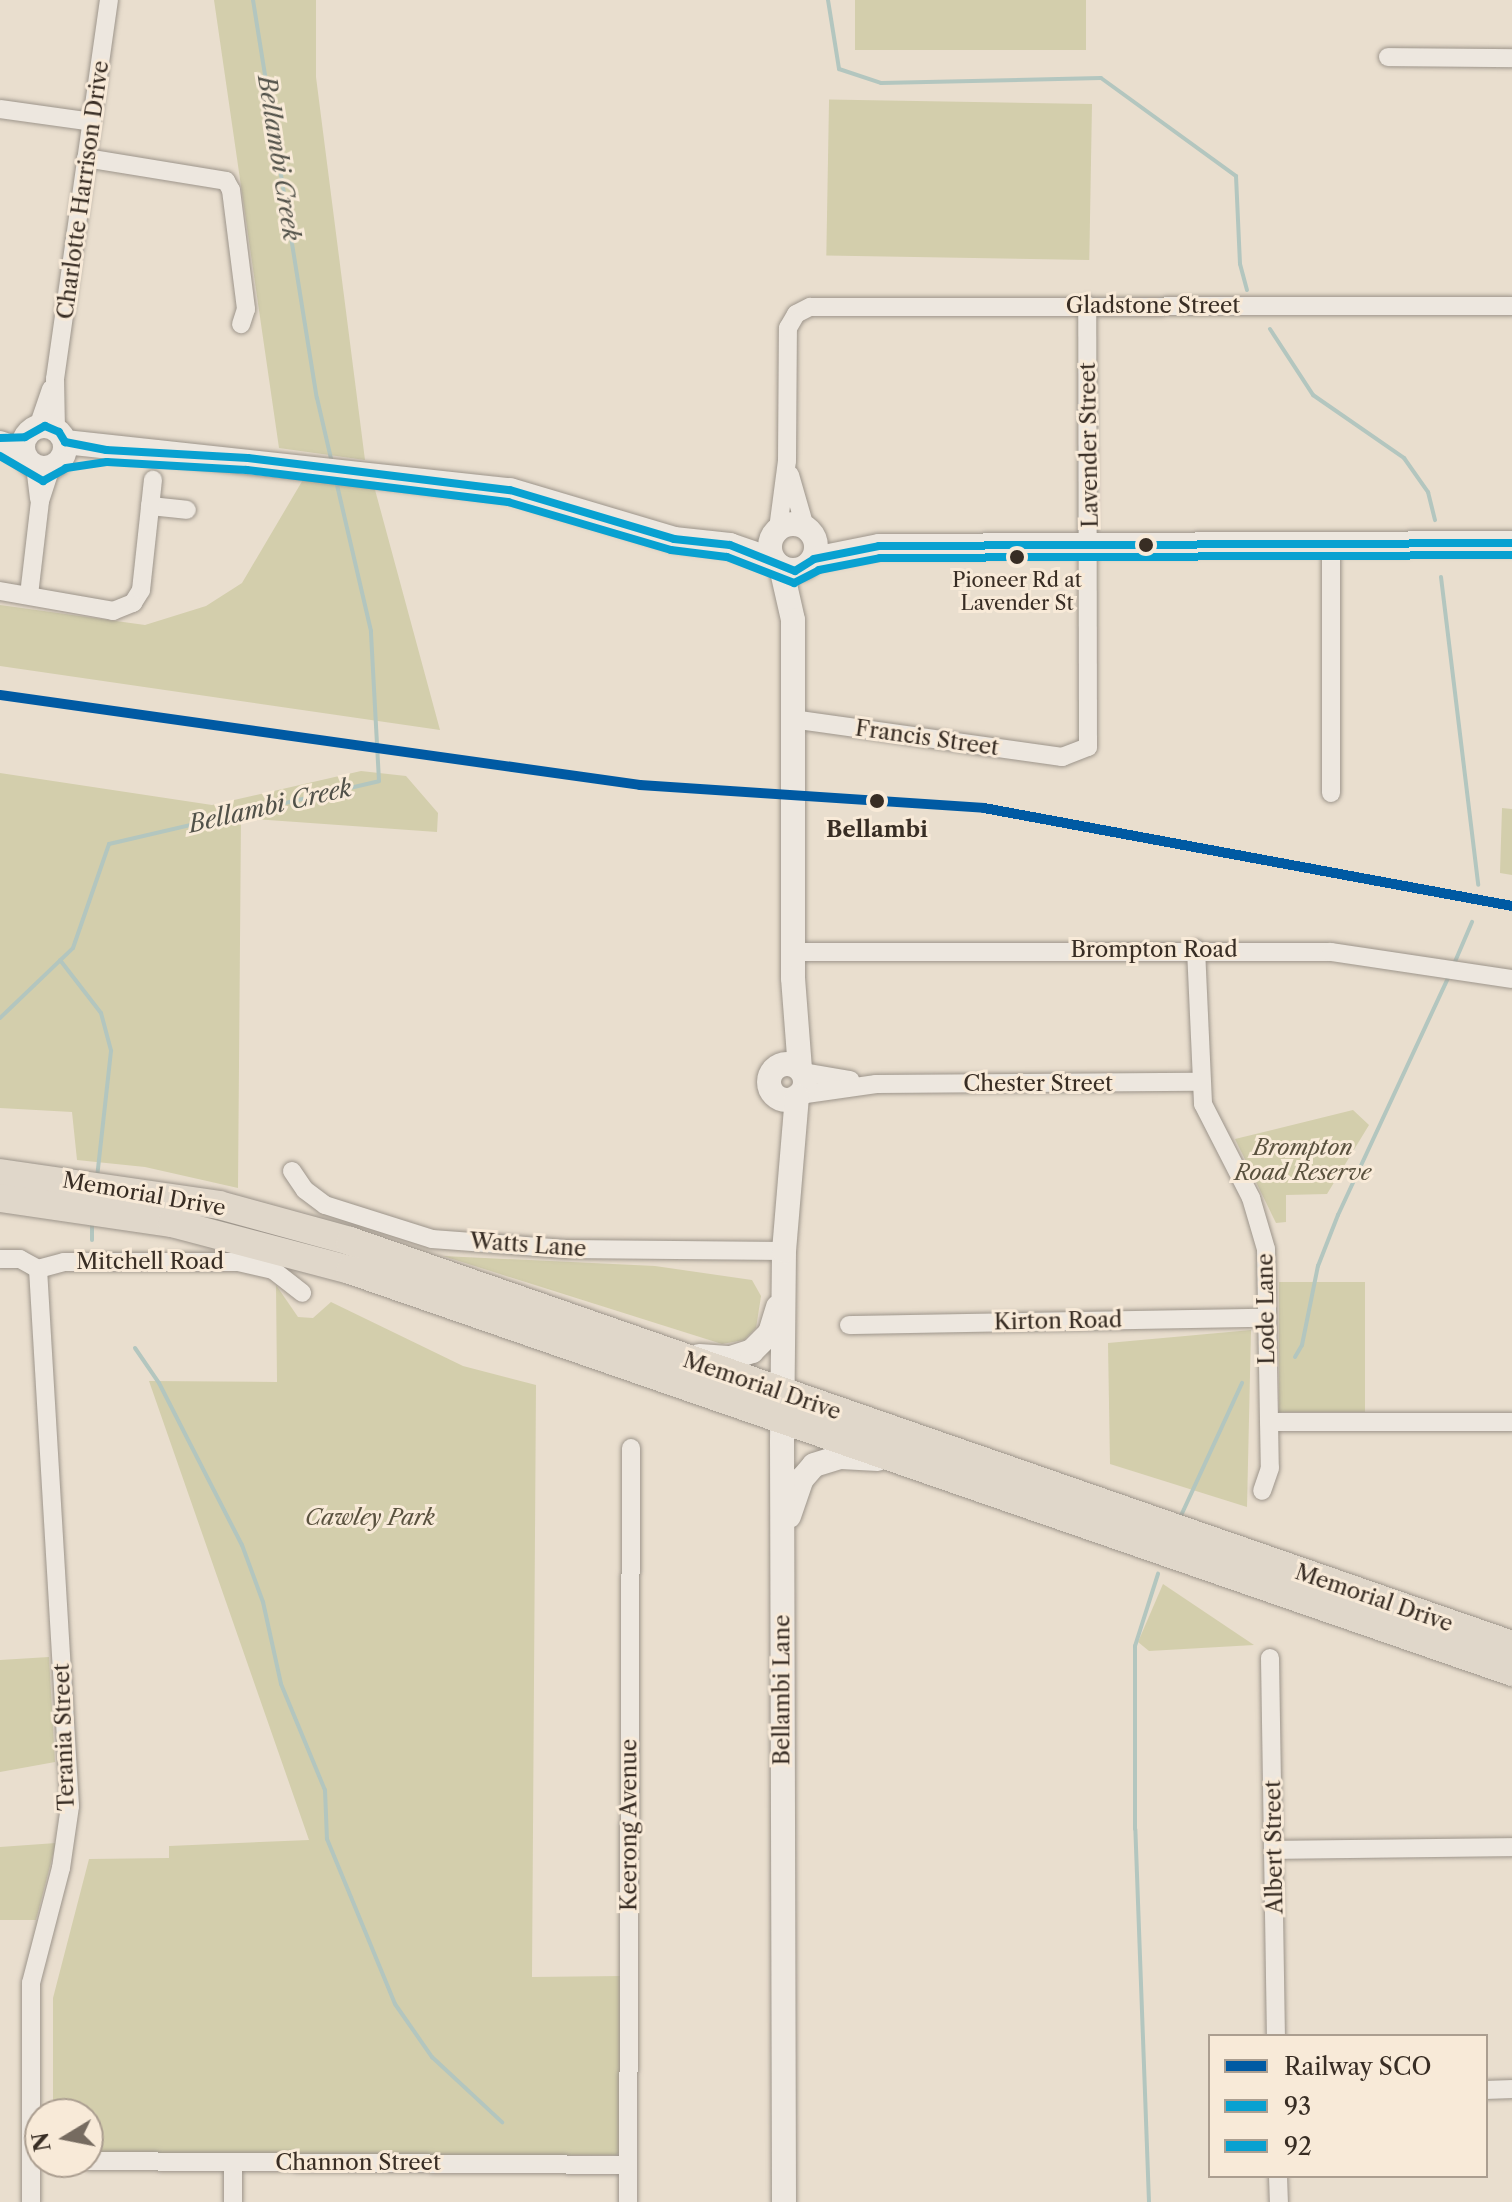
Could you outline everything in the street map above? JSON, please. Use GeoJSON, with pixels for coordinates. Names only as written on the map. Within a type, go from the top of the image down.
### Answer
{"type":"FeatureCollection","features":[{"type":"Feature","properties":{"kind":"main road"},"geometry":{"type":"LineString","coordinates":[[35,446],[283,462],[510,490],[674,539],[730,545],[795,571],[811,562],[879,546],[1512,543]]}},
{"type":"Feature","properties":{"kind":"main road"},"geometry":{"type":"LineString","coordinates":[[730,545],[791,524],[879,546]]}},
{"type":"Feature","properties":{"kind":"main road"},"geometry":{"type":"LineString","coordinates":[[793,620],[816,541],[807,528]]}},
{"type":"Feature","properties":{"kind":"main road"},"geometry":{"type":"LineString","coordinates":[[777,531],[770,546],[793,620],[794,1085],[768,1081],[787,1026],[793,978]]}},
{"type":"Feature","properties":{"kind":"main road","name":"Bellambi Lane"},"geometry":{"type":"LineString","coordinates":[[784,2202],[784,1251],[794,1085]]}},
{"type":"Feature","properties":{"kind":"main road","name":"Memorial Drive"},"geometry":{"type":"LineString","coordinates":[[0,1173],[62,1192],[117,1200],[219,1205],[350,1241],[646,1346],[908,1463],[1512,1672]]}},
{"type":"Feature","properties":{"kind":"main road","name":"Memorial Drive"},"geometry":{"type":"LineString","coordinates":[[0,1198],[62,1192]]}},
{"type":"Feature","properties":{"kind":"main road","name":"Memorial Drive"},"geometry":{"type":"LineString","coordinates":[[117,1200],[783,1407],[1512,1645]]}},
{"type":"Feature","properties":{"kind":"main road"},"geometry":{"type":"LineString","coordinates":[[646,1346],[705,1357],[741,1356],[770,1333],[784,1285]]}},
{"type":"Feature","properties":{"kind":"main road"},"geometry":{"type":"LineString","coordinates":[[783,1536],[797,1489],[814,1465],[855,1456],[908,1463]]}},
{"type":"Feature","properties":{"kind":"street","name":"Charlotte Harrison Drive"},"geometry":{"type":"LineString","coordinates":[[29,595],[40,501],[35,446],[55,379],[109,0]]}},
{"type":"Feature","properties":{"kind":"street"},"geometry":{"type":"LineString","coordinates":[[1388,57],[1512,58]]}},
{"type":"Feature","properties":{"kind":"street"},"geometry":{"type":"LineString","coordinates":[[0,109],[92,122]]}},
{"type":"Feature","properties":{"kind":"street"},"geometry":{"type":"LineString","coordinates":[[86,158],[226,181],[231,190],[246,309],[241,324]]}},
{"type":"Feature","properties":{"kind":"street","name":"Lavender Street"},"geometry":{"type":"LineString","coordinates":[[1062,757],[1081,753],[1091,736],[1087,305]]}},
{"type":"Feature","properties":{"kind":"street","name":"Gladstone Street"},"geometry":{"type":"LineString","coordinates":[[787,461],[785,352],[796,314],[810,307],[1512,306]]}},
{"type":"Feature","properties":{"kind":"street"},"geometry":{"type":"LineString","coordinates":[[787,461],[807,528]]}},
{"type":"Feature","properties":{"kind":"street"},"geometry":{"type":"LineString","coordinates":[[777,531],[787,461]]}},
{"type":"Feature","properties":{"kind":"street"},"geometry":{"type":"LineString","coordinates":[[0,591],[113,611],[133,603],[141,590],[153,480]]}},
{"type":"Feature","properties":{"kind":"street"},"geometry":{"type":"LineString","coordinates":[[150,506],[187,510]]}},
{"type":"Feature","properties":{"kind":"street"},"geometry":{"type":"LineString","coordinates":[[1331,544],[1331,793]]}},
{"type":"Feature","properties":{"kind":"street","name":"Francis Street"},"geometry":{"type":"LineString","coordinates":[[792,719],[1062,757]]}},
{"type":"Feature","properties":{"kind":"street"},"geometry":{"type":"LineString","coordinates":[[787,1026],[783,923],[793,869]]}},
{"type":"Feature","properties":{"kind":"street","name":"Brompton Road"},"geometry":{"type":"LineString","coordinates":[[793,952],[1196,949],[1331,952],[1512,979]]}},
{"type":"Feature","properties":{"kind":"street","name":"Lode Lane"},"geometry":{"type":"LineString","coordinates":[[1196,949],[1199,1082],[1210,1124],[1260,1221],[1266,1249],[1270,1468],[1262,1491]]}},
{"type":"Feature","properties":{"kind":"street","name":"Chester Street"},"geometry":{"type":"LineString","coordinates":[[794,1085],[1199,1082]]}},
{"type":"Feature","properties":{"kind":"street","name":"Watts Lane"},"geometry":{"type":"LineString","coordinates":[[292,1171],[305,1190],[325,1205],[432,1239],[566,1249],[784,1251]]}},
{"type":"Feature","properties":{"kind":"street"},"geometry":{"type":"LineString","coordinates":[[0,1259],[20,1259],[38,1269]]}},
{"type":"Feature","properties":{"kind":"street","name":"Mitchell Road"},"geometry":{"type":"LineString","coordinates":[[38,1269],[64,1262],[238,1262],[273,1270],[302,1293]]}},
{"type":"Feature","properties":{"kind":"street","name":"Terania Street"},"geometry":{"type":"LineString","coordinates":[[34,2098],[31,1983],[61,1868],[70,1806],[38,1269]]}},
{"type":"Feature","properties":{"kind":"street","name":"Kirton Road"},"geometry":{"type":"LineString","coordinates":[[849,1325],[1267,1318]]}},
{"type":"Feature","properties":{"kind":"street"},"geometry":{"type":"LineString","coordinates":[[1269,1422],[1512,1422]]}},
{"type":"Feature","properties":{"kind":"street","name":"Keerong Avenue"},"geometry":{"type":"LineString","coordinates":[[628,2202],[631,1448]]}},
{"type":"Feature","properties":{"kind":"street","name":"Albert Street"},"geometry":{"type":"LineString","coordinates":[[1270,1658],[1276,2034]]}},
{"type":"Feature","properties":{"kind":"street"},"geometry":{"type":"LineString","coordinates":[[1274,1850],[1512,1847]]}},
{"type":"Feature","properties":{"kind":"street"},"geometry":{"type":"LineString","coordinates":[[1488,2090],[1512,2089]]}},
{"type":"Feature","properties":{"kind":"street","name":"Channon Street"},"geometry":{"type":"LineString","coordinates":[[104,2161],[628,2165]]}},
{"type":"Feature","properties":{"kind":"street"},"geometry":{"type":"LineString","coordinates":[[233,2162],[233,2202]]}},
{"type":"Feature","properties":{"kind":"street","name":"Terania Street"},"geometry":{"type":"LineString","coordinates":[[31,2202],[34,2178]]}},
{"type":"Feature","properties":{"kind":"street"},"geometry":{"type":"LineString","coordinates":[[1278,2178],[1279,2202]]}},
{"type":"Feature","properties":{"kind":"green space"},"geometry":{"type":"Polygon","coordinates":[[[214,0],[316,0],[316,77],[365,460],[279,448],[214,0]]]}},
{"type":"Feature","properties":{"kind":"green space"},"geometry":{"type":"Polygon","coordinates":[[[855,0],[1086,0],[1086,50],[855,50],[855,0]]]}},
{"type":"Feature","properties":{"kind":"green space"},"geometry":{"type":"Polygon","coordinates":[[[829,99],[1092,104],[1089,260],[826,255],[829,99]]]}},
{"type":"Feature","properties":{"kind":"green space"},"geometry":{"type":"Polygon","coordinates":[[[304,478],[374,486],[440,730],[0,666],[0,605],[145,625],[206,606],[242,583],[304,478]]]}},
{"type":"Feature","properties":{"kind":"green space"},"geometry":{"type":"Polygon","coordinates":[[[361,771],[406,776],[438,813],[437,832],[241,818],[238,1188],[145,1167],[77,1160],[72,1112],[0,1108],[0,773],[212,805],[361,771]]]}},
{"type":"Feature","properties":{"kind":"green space"},"geometry":{"type":"Polygon","coordinates":[[[1502,808],[1512,809],[1512,875],[1500,873],[1502,808]]]}},
{"type":"Feature","properties":{"kind":"green space","name":"Brompton Road Reserve"},"geometry":{"type":"Polygon","coordinates":[[[1353,1110],[1369,1125],[1327,1194],[1286,1195],[1286,1222],[1276,1223],[1235,1139],[1353,1110]]]}},
{"type":"Feature","properties":{"kind":"green space"},"geometry":{"type":"Polygon","coordinates":[[[443,1256],[655,1266],[752,1280],[761,1296],[756,1328],[744,1340],[722,1344],[443,1256]]]}},
{"type":"Feature","properties":{"kind":"green space"},"geometry":{"type":"Polygon","coordinates":[[[1279,1282],[1365,1282],[1365,1412],[1279,1412],[1279,1282]]]}},
{"type":"Feature","properties":{"kind":"green space","name":"Cawley Park"},"geometry":{"type":"Polygon","coordinates":[[[276,1285],[298,1317],[313,1318],[331,1302],[463,1366],[536,1385],[532,1977],[622,1976],[621,2151],[616,2155],[104,2158],[104,2098],[53,2098],[53,1998],[89,1859],[169,1858],[169,1846],[309,1840],[149,1381],[277,1382],[276,1285]]]}},
{"type":"Feature","properties":{"kind":"green space"},"geometry":{"type":"Polygon","coordinates":[[[1251,1330],[1247,1507],[1110,1464],[1108,1343],[1251,1330]]]}},
{"type":"Feature","properties":{"kind":"green space"},"geometry":{"type":"Polygon","coordinates":[[[1163,1584],[1254,1645],[1149,1651],[1138,1642],[1163,1584]]]}},
{"type":"Feature","properties":{"kind":"green space"},"geometry":{"type":"Polygon","coordinates":[[[49,1657],[55,1762],[0,1772],[0,1660],[49,1657]]]}},
{"type":"Feature","properties":{"kind":"green space"},"geometry":{"type":"Polygon","coordinates":[[[56,1843],[36,1920],[0,1920],[0,1847],[56,1843]]]}},
{"type":"Feature","properties":{"kind":"waterway","name":"Bellambi Creek"},"geometry":{"type":"LineString","coordinates":[[253,0],[317,398],[332,463]]}},
{"type":"Feature","properties":{"kind":"waterway"},"geometry":{"type":"LineString","coordinates":[[828,0],[839,69],[881,83],[1101,78],[1236,176],[1240,264],[1247,290]]}},
{"type":"Feature","properties":{"kind":"waterway"},"geometry":{"type":"LineString","coordinates":[[1270,329],[1313,395],[1404,458],[1428,492],[1435,520]]}},
{"type":"Feature","properties":{"kind":"waterway","name":"Bellambi Creek"},"geometry":{"type":"LineString","coordinates":[[0,1018],[73,948],[109,844],[379,781],[371,631],[336,480]]}},
{"type":"Feature","properties":{"kind":"waterway"},"geometry":{"type":"LineString","coordinates":[[1441,577],[1478,885]]}},
{"type":"Feature","properties":{"kind":"waterway"},"geometry":{"type":"LineString","coordinates":[[1454,964],[1472,922]]}},
{"type":"Feature","properties":{"kind":"waterway"},"geometry":{"type":"LineString","coordinates":[[60,960],[101,1013],[111,1051],[97,1178]]}},
{"type":"Feature","properties":{"kind":"waterway"},"geometry":{"type":"LineString","coordinates":[[1295,1357],[1302,1345],[1318,1266],[1338,1215],[1449,976]]}},
{"type":"Feature","properties":{"kind":"waterway"},"geometry":{"type":"LineString","coordinates":[[92,1222],[92,1240]]}},
{"type":"Feature","properties":{"kind":"waterway"},"geometry":{"type":"LineString","coordinates":[[135,1348],[159,1383],[242,1545],[263,1602],[281,1684],[325,1790],[327,1839],[395,2004],[432,2057],[502,2122]]}},
{"type":"Feature","properties":{"kind":"waterway"},"geometry":{"type":"LineString","coordinates":[[1179,1520],[1242,1383]]}},
{"type":"Feature","properties":{"kind":"waterway"},"geometry":{"type":"LineString","coordinates":[[1149,2202],[1135,1829],[1135,1646],[1158,1574]]}},
{"type":"Feature","properties":{"kind":"rail line","name":"SCO"},"geometry":{"type":"LineString","coordinates":[[0,695],[640,785],[984,808],[1512,906]]}},
{"type":"Feature","properties":{"kind":"transit line","name":"93"},"geometry":{"type":"LineString","coordinates":[[0,438],[25,437],[45,426],[59,432],[65,442],[106,450],[248,458],[510,490],[674,539],[730,545],[795,571],[814,559],[879,546],[1512,543]]}},
{"type":"Feature","properties":{"kind":"transit line","name":"92"},"geometry":{"type":"LineString","coordinates":[[0,456],[43,481],[66,468],[107,462],[247,470],[508,502],[671,550],[727,557],[794,583],[819,570],[880,558],[1512,555]]}},
{"type":"Feature","properties":{"kind":"place","name":"Pioneer Rd at Lavender St"},"geometry":{"type":"Point","coordinates":[1017,557]}},
{"type":"Feature","properties":{"kind":"place","name":"Bellambi"},"geometry":{"type":"Point","coordinates":[877,801]}}]}
